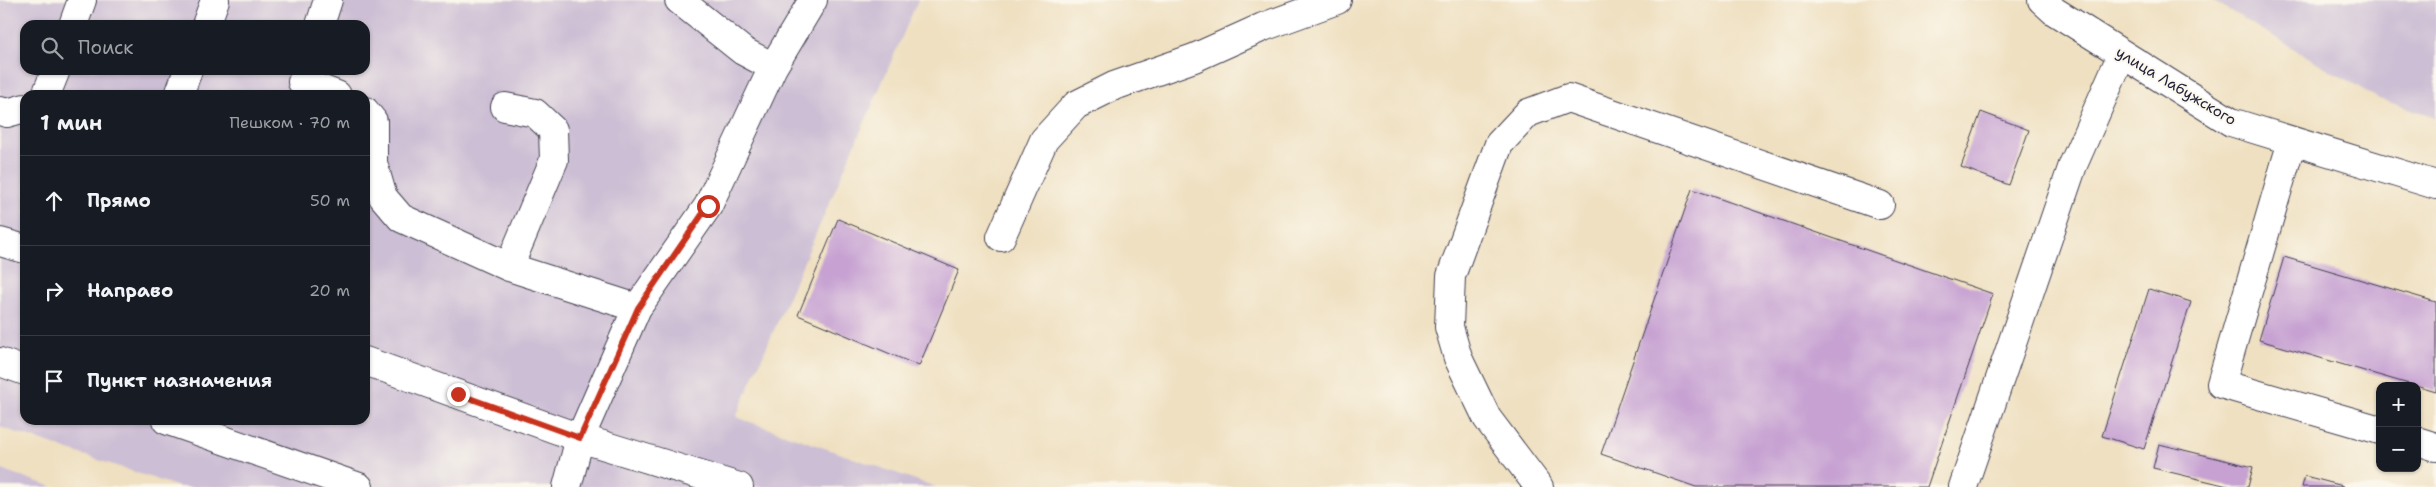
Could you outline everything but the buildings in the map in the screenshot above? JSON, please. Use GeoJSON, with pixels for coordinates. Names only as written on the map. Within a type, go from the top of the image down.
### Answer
{"type":"FeatureCollection","features":[{"type":"Feature","properties":{"kind":"street"},"geometry":{"type":"LineString","coordinates":[[75,20],[82,0]]}},
{"type":"Feature","properties":{"kind":"street"},"geometry":{"type":"LineString","coordinates":[[208,20],[215,0]]}},
{"type":"Feature","properties":{"kind":"street"},"geometry":{"type":"LineString","coordinates":[[322,20],[328,0]]}},
{"type":"Feature","properties":{"kind":"street"},"geometry":{"type":"LineString","coordinates":[[678,0],[743,51],[773,66]]}},
{"type":"Feature","properties":{"kind":"street"},"geometry":{"type":"LineString","coordinates":[[1001,237],[1044,140],[1076,105],[1114,86],[1194,58],[1263,28],[1337,0]]}},
{"type":"Feature","properties":{"kind":"street","name":"улица Лабужского"},"geometry":{"type":"LineString","coordinates":[[2042,0],[2054,11],[2231,122],[2436,185]]}},
{"type":"Feature","properties":{"kind":"street"},"geometry":{"type":"LineString","coordinates":[[567,487],[580,438],[638,308],[708,206],[773,66],[805,3]]}},
{"type":"Feature","properties":{"kind":"street"},"geometry":{"type":"LineString","coordinates":[[1963,487],[2074,165],[2122,54]]}},
{"type":"Feature","properties":{"kind":"street"},"geometry":{"type":"LineString","coordinates":[[48,90],[54,75]]}},
{"type":"Feature","properties":{"kind":"street"},"geometry":{"type":"LineString","coordinates":[[181,90],[186,75]]}},
{"type":"Feature","properties":{"kind":"street"},"geometry":{"type":"LineString","coordinates":[[302,82],[324,90]]}},
{"type":"Feature","properties":{"kind":"street"},"geometry":{"type":"LineString","coordinates":[[1539,487],[1488,418],[1458,358],[1450,326],[1450,276],[1499,144],[1528,113],[1568,98],[1880,205]]}},
{"type":"Feature","properties":{"kind":"street"},"geometry":{"type":"LineString","coordinates":[[505,107],[534,113],[553,130],[554,160],[509,267]]}},
{"type":"Feature","properties":{"kind":"street"},"geometry":{"type":"LineString","coordinates":[[0,111],[7,113],[20,109]]}},
{"type":"Feature","properties":{"kind":"street"},"geometry":{"type":"LineString","coordinates":[[370,117],[373,121],[373,163],[383,197],[401,218],[509,267],[638,308]]}},
{"type":"Feature","properties":{"kind":"street"},"geometry":{"type":"LineString","coordinates":[[2292,141],[2221,384],[2376,429]]}},
{"type":"Feature","properties":{"kind":"street"},"geometry":{"type":"LineString","coordinates":[[0,242],[20,248]]}},
{"type":"Feature","properties":{"kind":"street"},"geometry":{"type":"LineString","coordinates":[[0,362],[20,369]]}},
{"type":"Feature","properties":{"kind":"street"},"geometry":{"type":"LineString","coordinates":[[370,363],[580,438],[739,487]]}},
{"type":"Feature","properties":{"kind":"street"},"geometry":{"type":"LineString","coordinates":[[180,425],[359,487]]}},
{"type":"Feature","properties":{"kind":"street"},"geometry":{"type":"LineString","coordinates":[[2421,442],[2436,447]]}},
{"type":"Feature","properties":{"kind":"shaded area"},"geometry":{"type":"Polygon","coordinates":[[[0,0],[918,0],[736,417],[936,487],[179,487],[0,427],[0,0]]]}},
{"type":"Feature","properties":{"kind":"shaded area"},"geometry":{"type":"Polygon","coordinates":[[[2212,0],[2436,0],[2436,117],[2379,99],[2212,0]]]}},
{"type":"Feature","properties":{"kind":"shaded area"},"geometry":{"type":"Polygon","coordinates":[[[0,469],[53,487],[0,487],[0,469]]]}},
{"type":"Feature","properties":{"kind":"route"},"geometry":{"type":"LineString","coordinates":[[458,394],[580,438],[638,308],[708,206]]}}]}
